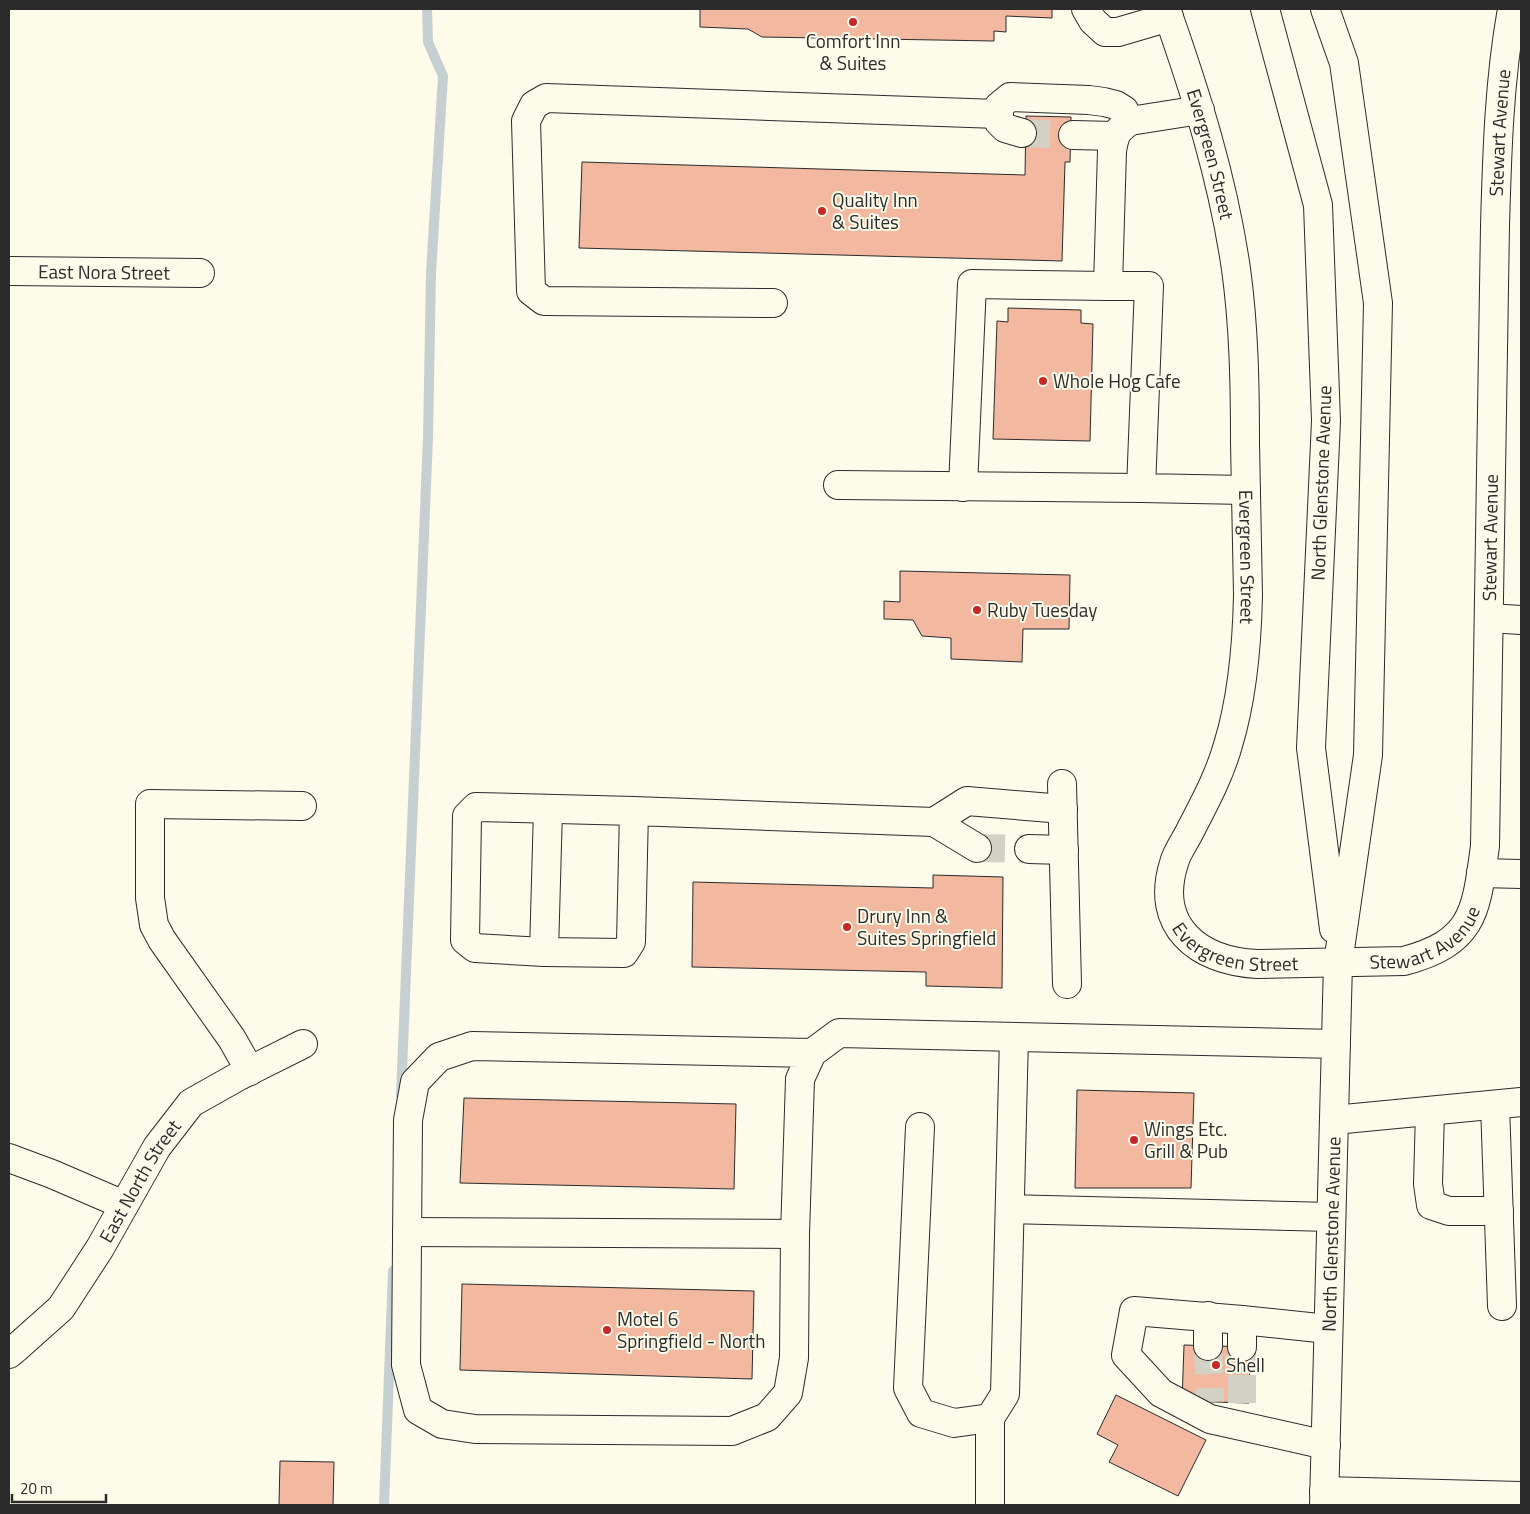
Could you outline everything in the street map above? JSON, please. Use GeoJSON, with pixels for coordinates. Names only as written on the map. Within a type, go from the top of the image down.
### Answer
{"type":"FeatureCollection","features":[{"type":"Feature","properties":{"kind":"street"},"geometry":{"type":"LineString","coordinates":[[1086,9],[1092,21],[1105,32],[1118,32],[1168,13]]}},
{"type":"Feature","properties":{"kind":"street","name":"North Glenstone Avenue"},"geometry":{"type":"LineString","coordinates":[[1265,9],[1318,205],[1326,421],[1311,748],[1338,963]]}},
{"type":"Feature","properties":{"kind":"street","name":"North Glenstone Avenue"},"geometry":{"type":"LineString","coordinates":[[1324,1498],[1338,963],[1368,755],[1378,303],[1344,63],[1325,9]]}},
{"type":"Feature","properties":{"kind":"street","name":"Evergreen Street"},"geometry":{"type":"LineString","coordinates":[[1168,13],[1200,110],[1219,180],[1237,278],[1244,360],[1248,595],[1247,634],[1243,672],[1228,746],[1205,802],[1174,862],[1170,888],[1171,902],[1176,921],[1186,937],[1208,953],[1224,959],[1240,963],[1257,964],[1338,963]]}},
{"type":"Feature","properties":{"kind":"street","name":"Stewart Avenue"},"geometry":{"type":"LineString","coordinates":[[1338,963],[1404,960],[1422,956],[1439,948],[1455,937],[1467,923],[1476,904],[1484,846],[1495,216],[1503,69],[1514,18]]}},
{"type":"Feature","properties":{"kind":"street"},"geometry":{"type":"LineString","coordinates":[[1022,133],[1005,128],[999,122],[999,106],[1010,97],[1089,100],[1116,105],[1124,110],[1122,128],[1112,151],[1108,286]]}},
{"type":"Feature","properties":{"kind":"street"},"geometry":{"type":"LineString","coordinates":[[773,303],[544,301],[531,291],[526,121],[534,105],[546,98],[998,114]]}},
{"type":"Feature","properties":{"kind":"street"},"geometry":{"type":"LineString","coordinates":[[1073,135],[1122,128],[1200,110]]}},
{"type":"Feature","properties":{"kind":"street","name":"East Nora Street"},"geometry":{"type":"LineString","coordinates":[[9,271],[200,273]]}},
{"type":"Feature","properties":{"kind":"street"},"geometry":{"type":"LineString","coordinates":[[963,487],[972,284],[1149,286],[1141,488]]}},
{"type":"Feature","properties":{"kind":"street"},"geometry":{"type":"LineString","coordinates":[[838,485],[1246,490]]}},
{"type":"Feature","properties":{"kind":"street"},"geometry":{"type":"LineString","coordinates":[[1489,618],[1521,620]]}},
{"type":"Feature","properties":{"kind":"street"},"geometry":{"type":"LineString","coordinates":[[934,822],[967,801],[1063,796],[1067,984]]}},
{"type":"Feature","properties":{"kind":"street"},"geometry":{"type":"LineString","coordinates":[[250,1071],[232,1039],[162,940],[154,925],[150,898],[150,804],[302,806]]}},
{"type":"Feature","properties":{"kind":"street"},"geometry":{"type":"LineString","coordinates":[[634,811],[631,942],[624,953],[544,952],[475,948],[465,940],[467,816],[476,807],[634,811],[934,822],[978,848]]}},
{"type":"Feature","properties":{"kind":"street"},"geometry":{"type":"LineString","coordinates":[[544,952],[548,809]]}},
{"type":"Feature","properties":{"kind":"street"},"geometry":{"type":"LineString","coordinates":[[1028,849],[1064,850]]}},
{"type":"Feature","properties":{"kind":"street"},"geometry":{"type":"LineString","coordinates":[[1481,873],[1521,874]]}},
{"type":"Feature","properties":{"kind":"street"},"geometry":{"type":"LineString","coordinates":[[812,1053],[472,1046],[439,1057],[415,1082],[408,1120],[406,1365],[418,1410],[442,1424],[485,1430],[732,1431],[768,1417],[788,1393],[794,1358],[795,1234],[800,1079],[812,1053],[839,1033],[1336,1044]]}},
{"type":"Feature","properties":{"kind":"street"},"geometry":{"type":"LineString","coordinates":[[990,1505],[990,1418],[1005,1394],[1014,1037]]}},
{"type":"Feature","properties":{"kind":"street","name":"East North Street"},"geometry":{"type":"LineString","coordinates":[[9,1354],[61,1308],[100,1248],[158,1147],[191,1103],[303,1044]]}},
{"type":"Feature","properties":{"kind":"street"},"geometry":{"type":"LineString","coordinates":[[1334,1120],[1508,1104],[1507,1222],[1502,1306]]}},
{"type":"Feature","properties":{"kind":"street"},"geometry":{"type":"LineString","coordinates":[[1430,1111],[1428,1184],[1430,1205],[1448,1211],[1507,1222]]}},
{"type":"Feature","properties":{"kind":"street"},"geometry":{"type":"LineString","coordinates":[[920,1127],[908,1388],[921,1413],[954,1423],[990,1418]]}},
{"type":"Feature","properties":{"kind":"street"},"geometry":{"type":"LineString","coordinates":[[9,1158],[124,1205]]}},
{"type":"Feature","properties":{"kind":"street"},"geometry":{"type":"LineString","coordinates":[[1010,1209],[1331,1218]]}},
{"type":"Feature","properties":{"kind":"street"},"geometry":{"type":"LineString","coordinates":[[407,1232],[795,1234]]}},
{"type":"Feature","properties":{"kind":"street"},"geometry":{"type":"LineString","coordinates":[[1326,1445],[1241,1415],[1210,1410],[1161,1393],[1126,1355],[1134,1311],[1208,1316],[1328,1329]]}},
{"type":"Feature","properties":{"kind":"street"},"geometry":{"type":"LineString","coordinates":[[1208,1316],[1208,1346]]}},
{"type":"Feature","properties":{"kind":"street"},"geometry":{"type":"LineString","coordinates":[[1242,1320],[1242,1347]]}},
{"type":"Feature","properties":{"kind":"street"},"geometry":{"type":"LineString","coordinates":[[1324,1498],[1441,1500],[1521,1496]]}},
{"type":"Feature","properties":{"kind":"building","name":"Comfort Inn & Suites"},"geometry":{"type":"Polygon","coordinates":[[[700,9],[1052,9],[1052,18],[1006,16],[1006,32],[994,31],[994,41],[762,37],[748,29],[700,27],[700,9]]]}},
{"type":"Feature","properties":{"kind":"building","name":"Quality Inn & Suites"},"geometry":{"type":"Polygon","coordinates":[[[1026,116],[1071,117],[1070,162],[1065,162],[1062,261],[579,248],[582,162],[1025,175],[1026,116]]]}},
{"type":"Feature","properties":{"kind":"building","name":"Whole Hog Cafe"},"geometry":{"type":"Polygon","coordinates":[[[1008,308],[1081,310],[1081,323],[1093,324],[1090,441],[993,439],[997,321],[1008,322],[1008,308]]]}},
{"type":"Feature","properties":{"kind":"building","name":"Ruby Tuesday"},"geometry":{"type":"Polygon","coordinates":[[[900,571],[1070,575],[1069,629],[1023,629],[1022,662],[951,659],[951,638],[922,636],[913,620],[884,619],[884,601],[900,602],[900,571]]]}},
{"type":"Feature","properties":{"kind":"building","name":"Drury Inn & Suites Springfield"},"geometry":{"type":"Polygon","coordinates":[[[933,875],[1003,877],[1002,988],[926,986],[926,972],[692,967],[693,882],[933,888],[933,875]]]}},
{"type":"Feature","properties":{"kind":"building","name":"Wings Etc. Grill & Pub"},"geometry":{"type":"Polygon","coordinates":[[[1077,1090],[1194,1093],[1191,1188],[1075,1188],[1077,1090]]]}},
{"type":"Feature","properties":{"kind":"building"},"geometry":{"type":"Polygon","coordinates":[[[464,1098],[736,1104],[734,1189],[460,1183],[464,1098]]]}},
{"type":"Feature","properties":{"kind":"building","name":"Motel 6 Springfield - North"},"geometry":{"type":"Polygon","coordinates":[[[462,1284],[754,1291],[752,1379],[460,1370],[462,1284]]]}},
{"type":"Feature","properties":{"kind":"building"},"geometry":{"type":"Polygon","coordinates":[[[1184,1345],[1250,1347],[1249,1403],[1182,1401],[1184,1345]]]}},
{"type":"Feature","properties":{"kind":"building"},"geometry":{"type":"Polygon","coordinates":[[[1116,1395],[1206,1440],[1178,1496],[1109,1462],[1118,1445],[1097,1434],[1116,1395]]]}},
{"type":"Feature","properties":{"kind":"building"},"geometry":{"type":"Polygon","coordinates":[[[280,1461],[334,1462],[333,1505],[279,1505],[280,1461]]]}},
{"type":"Feature","properties":{"kind":"waterway"},"geometry":{"type":"LineString","coordinates":[[401,1095],[428,437],[431,273],[443,76],[428,42],[427,9]]}},
{"type":"Feature","properties":{"kind":"waterway"},"geometry":{"type":"LineString","coordinates":[[384,1505],[393,1271]]}},
{"type":"Feature","properties":{"kind":"tunnel"},"geometry":{"type":"LineString","coordinates":[[1022,133],[1073,135]]}},
{"type":"Feature","properties":{"kind":"tunnel"},"geometry":{"type":"LineString","coordinates":[[977,848],[1029,849]]}},
{"type":"Feature","properties":{"kind":"tunnel"},"geometry":{"type":"LineString","coordinates":[[1208,1346],[1210,1402]]}},
{"type":"Feature","properties":{"kind":"tunnel"},"geometry":{"type":"LineString","coordinates":[[1242,1347],[1242,1403]]}},
{"type":"Feature","properties":{"kind":"place","name":"Comfort Inn & Suites"},"geometry":{"type":"Point","coordinates":[853,22]}},
{"type":"Feature","properties":{"kind":"place","name":"Quality Inn & Suites"},"geometry":{"type":"Point","coordinates":[822,211]}},
{"type":"Feature","properties":{"kind":"place","name":"Whole Hog Cafe"},"geometry":{"type":"Point","coordinates":[1043,381]}},
{"type":"Feature","properties":{"kind":"place","name":"Ruby Tuesday"},"geometry":{"type":"Point","coordinates":[977,610]}},
{"type":"Feature","properties":{"kind":"place","name":"Drury Inn & Suites Springfield"},"geometry":{"type":"Point","coordinates":[847,927]}},
{"type":"Feature","properties":{"kind":"place","name":"Wings Etc. Grill & Pub"},"geometry":{"type":"Point","coordinates":[1134,1140]}},
{"type":"Feature","properties":{"kind":"place","name":"Motel 6 Springfield - North"},"geometry":{"type":"Point","coordinates":[607,1330]}},
{"type":"Feature","properties":{"kind":"place","name":"Shell"},"geometry":{"type":"Point","coordinates":[1216,1365]}}]}
